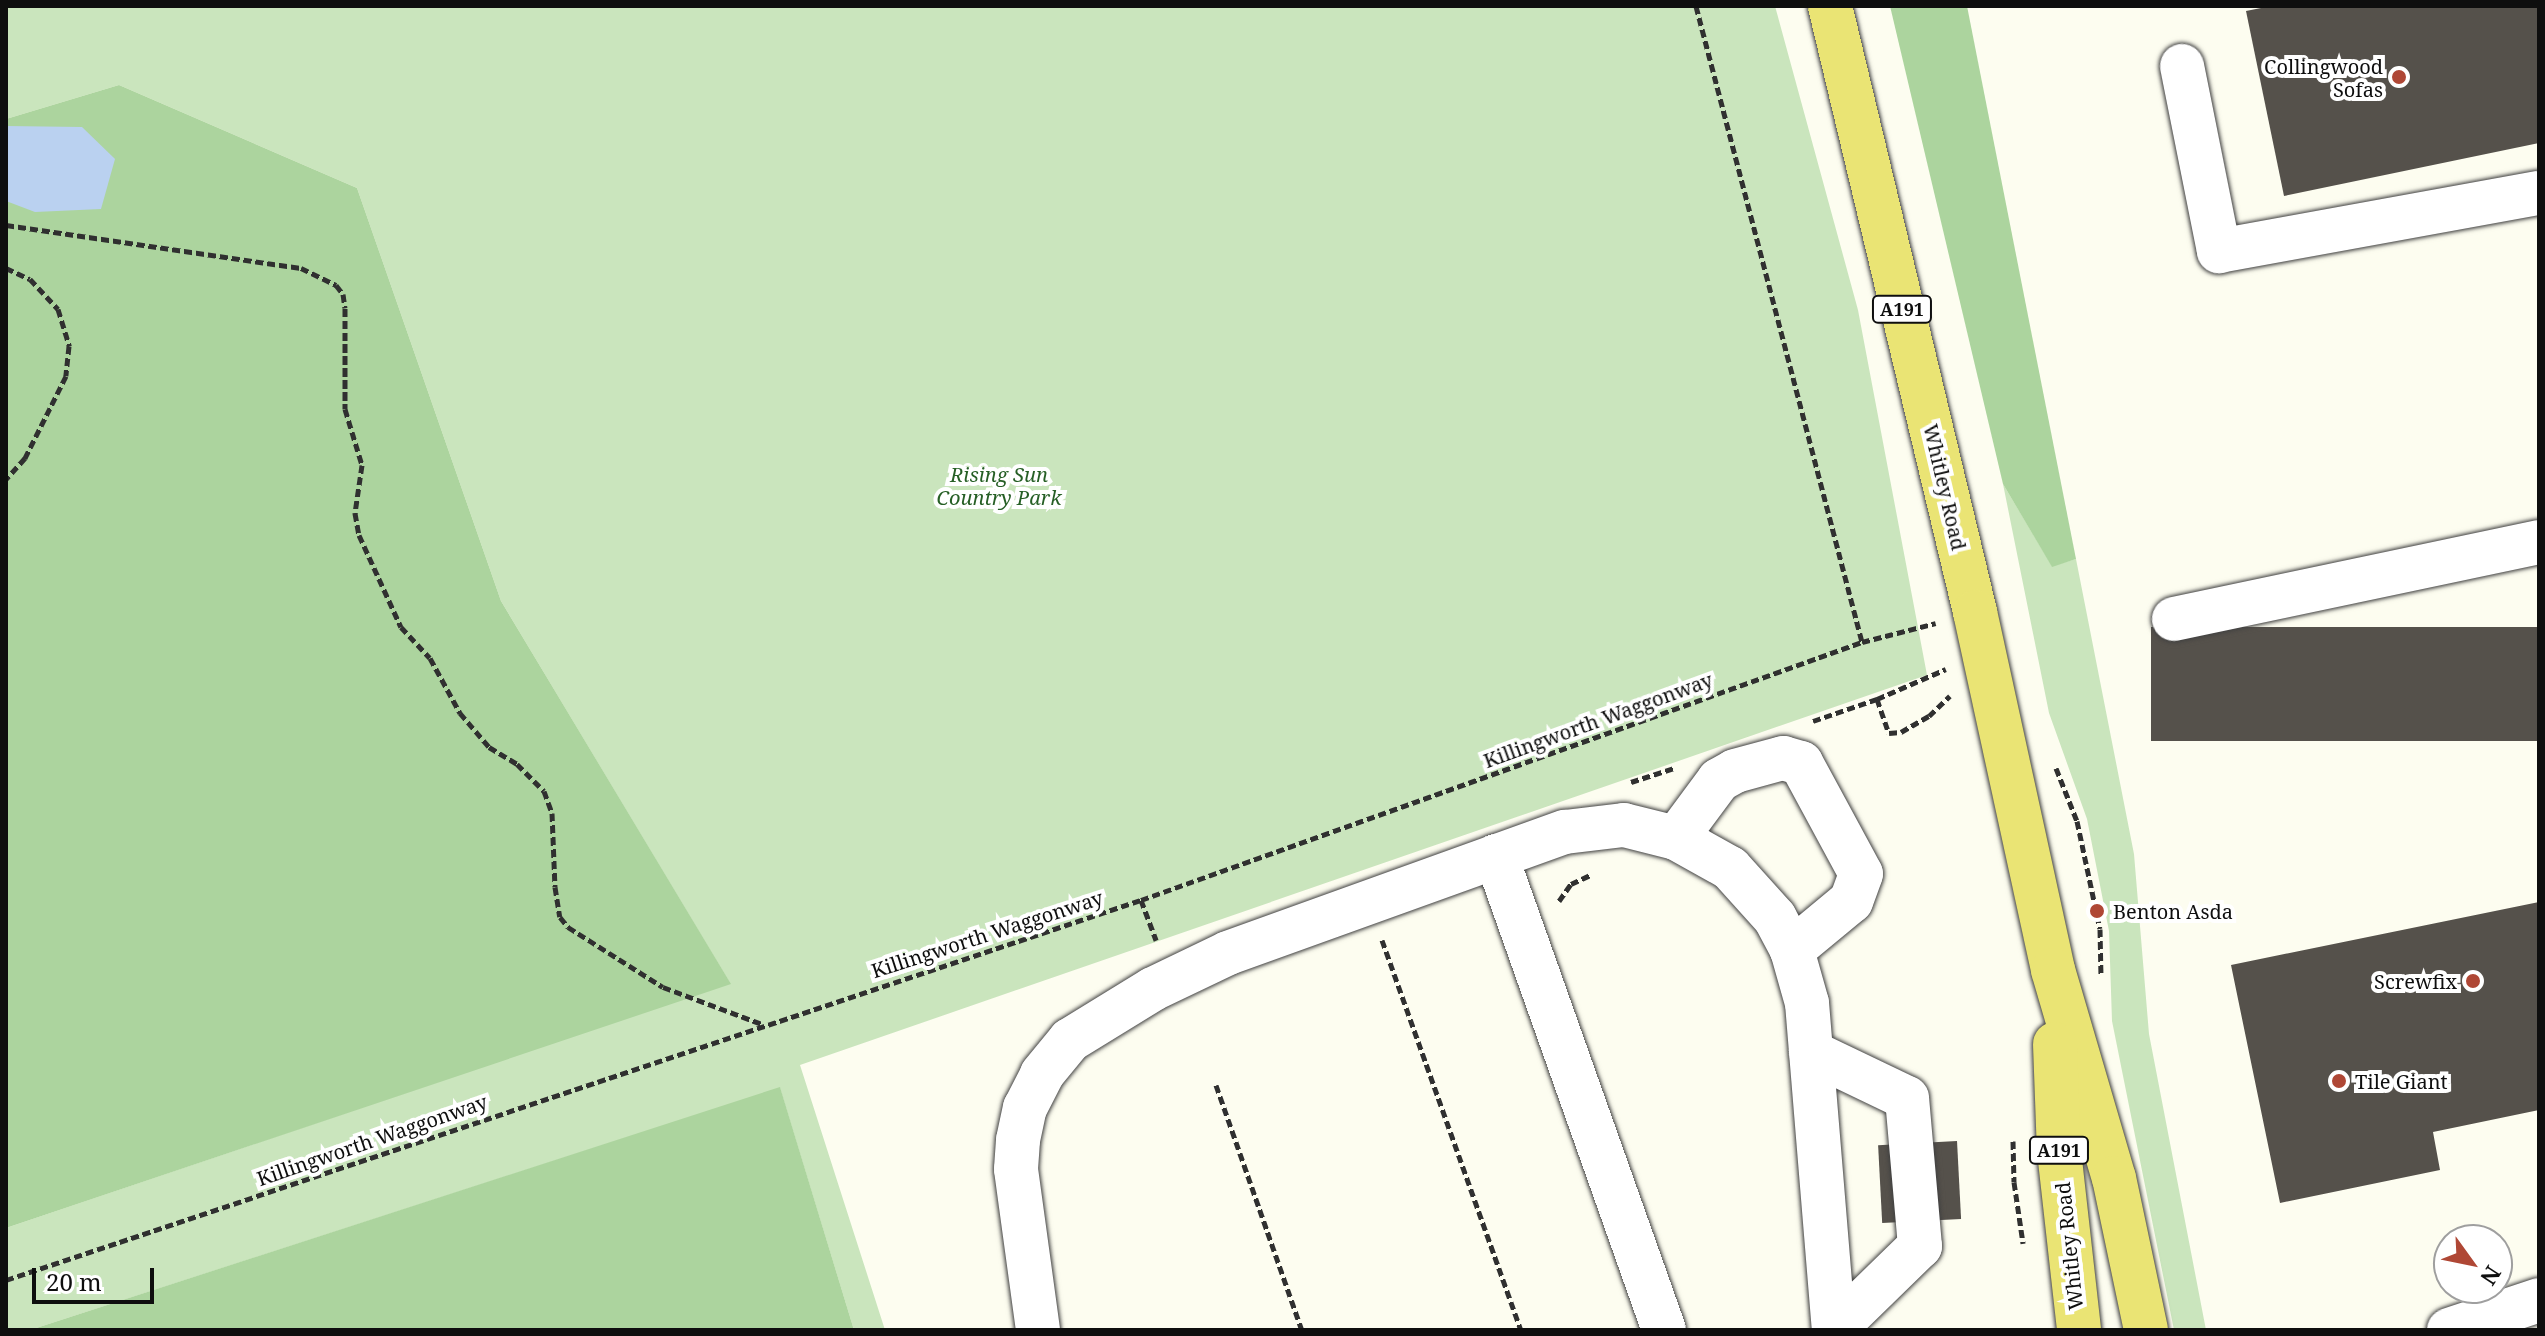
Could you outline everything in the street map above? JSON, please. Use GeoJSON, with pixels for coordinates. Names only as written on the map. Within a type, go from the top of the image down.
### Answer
{"type":"FeatureCollection","features":[{"type":"Feature","properties":{"kind":"main road","name":"Whitley Road"},"geometry":{"type":"LineString","coordinates":[[1830,6],[1975,612],[2053,970],[2114,1178],[2146,1330]]}},
{"type":"Feature","properties":{"kind":"main road","name":"Whitley Road"},"geometry":{"type":"LineString","coordinates":[[2053,970],[2059,1151],[2079,1330]]}},
{"type":"Feature","properties":{"kind":"main road","name":"Whitley Road"},"geometry":{"type":"LineString","coordinates":[[2087,1093],[2121,1330]]}},
{"type":"Feature","properties":{"kind":"street"},"geometry":{"type":"LineString","coordinates":[[2182,66],[2219,251],[2539,193]]}},
{"type":"Feature","properties":{"kind":"street"},"geometry":{"type":"LineString","coordinates":[[2174,619],[2539,542]]}},
{"type":"Feature","properties":{"kind":"street"},"geometry":{"type":"LineString","coordinates":[[1676,838],[1719,780],[1735,771],[1783,758],[1801,763],[1861,874],[1851,901],[1792,950]]}},
{"type":"Feature","properties":{"kind":"street"},"geometry":{"type":"LineString","coordinates":[[1038,1330],[1016,1169],[1018,1140],[1025,1108],[1042,1074],[1070,1040],[1153,989],[1228,953],[1565,832],[1624,825],[1676,838],[1730,868],[1769,910],[1792,950],[1807,1003],[1834,1330]]}},
{"type":"Feature","properties":{"kind":"street"},"geometry":{"type":"LineString","coordinates":[[1496,856],[1664,1330]]}},
{"type":"Feature","properties":{"kind":"street"},"geometry":{"type":"LineString","coordinates":[[1811,1052],[1907,1098],[1920,1246],[1834,1330]]}},
{"type":"Feature","properties":{"kind":"street"},"geometry":{"type":"LineString","coordinates":[[2449,1330],[2539,1300]]}},
{"type":"Feature","properties":{"kind":"path"},"geometry":{"type":"LineString","coordinates":[[1696,6],[1862,642]]}},
{"type":"Feature","properties":{"kind":"path"},"geometry":{"type":"LineString","coordinates":[[6,225],[301,268],[336,285],[343,294],[345,308],[345,409],[362,465],[355,513],[359,535],[401,627],[430,658],[460,713],[489,747],[517,764],[544,791],[552,813],[555,887],[560,917],[568,927],[663,987],[763,1024]]}},
{"type":"Feature","properties":{"kind":"path"},"geometry":{"type":"LineString","coordinates":[[6,268],[30,279],[58,309],[69,346],[66,376],[25,458],[6,479]]}},
{"type":"Feature","properties":{"kind":"path","name":"Killingworth Waggonway"},"geometry":{"type":"LineString","coordinates":[[6,1280],[763,1024],[1141,900],[1862,642],[1939,622],[1942,637]]}},
{"type":"Feature","properties":{"kind":"path"},"geometry":{"type":"LineString","coordinates":[[1945,653],[1950,681]]}},
{"type":"Feature","properties":{"kind":"path"},"geometry":{"type":"LineString","coordinates":[[1802,724],[1877,699],[1948,668]]}},
{"type":"Feature","properties":{"kind":"path"},"geometry":{"type":"LineString","coordinates":[[1877,699],[1889,733],[1914,727],[1953,693],[1956,709]]}},
{"type":"Feature","properties":{"kind":"path"},"geometry":{"type":"LineString","coordinates":[[1623,785],[1683,765]]}},
{"type":"Feature","properties":{"kind":"path"},"geometry":{"type":"LineString","coordinates":[[1556,909],[1561,894],[1571,884],[1602,872],[1597,826]]}},
{"type":"Feature","properties":{"kind":"path"},"geometry":{"type":"LineString","coordinates":[[1357,905],[1364,926],[1376,922],[1521,1330]]}},
{"type":"Feature","properties":{"kind":"path"},"geometry":{"type":"LineString","coordinates":[[1216,1085],[1302,1330]]}},
{"type":"Feature","properties":{"kind":"path"},"geometry":{"type":"LineString","coordinates":[[2013,1138],[2014,1182],[2025,1257]]}},
{"type":"Feature","properties":{"kind":"green space","name":"Rising Sun Country Park"},"geometry":{"type":"Polygon","coordinates":[[[6,6],[1775,6],[1858,310],[1927,675],[800,1065],[885,1330],[854,1330],[780,1088],[30,1330],[6,1330],[6,1228],[730,983],[501,601],[357,188],[119,85],[6,119],[6,6]]]}},
{"type":"Feature","properties":{"kind":"green space"},"geometry":{"type":"Polygon","coordinates":[[[1890,6],[1967,6],[2076,559],[2052,567],[2003,484],[1890,6]]]}},
{"type":"Feature","properties":{"kind":"green space"},"geometry":{"type":"Polygon","coordinates":[[[119,85],[357,188],[501,601],[731,984],[6,1228],[6,119],[119,85]]]}},
{"type":"Feature","properties":{"kind":"green space"},"geometry":{"type":"Polygon","coordinates":[[[2003,484],[2052,566],[2076,559],[2134,854],[2149,1034],[2206,1330],[2174,1330],[2112,1021],[2109,931],[2087,819],[2049,713],[2003,484]]]}},
{"type":"Feature","properties":{"kind":"green space"},"geometry":{"type":"Polygon","coordinates":[[[780,1087],[854,1330],[30,1330],[780,1087]]]}},
{"type":"Feature","properties":{"kind":"water"},"geometry":{"type":"Polygon","coordinates":[[[6,126],[82,127],[115,159],[101,209],[35,212],[6,201],[6,126]]]}},
{"type":"Feature","properties":{"kind":"building","name":"Collingwood Sofas"},"geometry":{"type":"Polygon","coordinates":[[[2271,6],[2539,6],[2539,143],[2284,196],[2246,11],[2271,6]]]}},
{"type":"Feature","properties":{"kind":"building"},"geometry":{"type":"Polygon","coordinates":[[[2151,627],[2539,627],[2539,741],[2151,741],[2151,627]]]}},
{"type":"Feature","properties":{"kind":"building","name":"Tile Giant"},"geometry":{"type":"Polygon","coordinates":[[[2539,902],[2539,1110],[2433,1132],[2440,1170],[2280,1203],[2231,965],[2539,902]]]}},
{"type":"Feature","properties":{"kind":"building"},"geometry":{"type":"Polygon","coordinates":[[[1957,1141],[1961,1219],[1882,1223],[1878,1145],[1957,1141]]]}},
{"type":"Feature","properties":{"kind":"place","name":"Collingwood Sofas"},"geometry":{"type":"Point","coordinates":[2399,77]}},
{"type":"Feature","properties":{"kind":"place","name":"Benton Asda"},"geometry":{"type":"Point","coordinates":[2097,911]}},
{"type":"Feature","properties":{"kind":"place","name":"Screwfix"},"geometry":{"type":"Point","coordinates":[2473,981]}},
{"type":"Feature","properties":{"kind":"place","name":"Tile Giant"},"geometry":{"type":"Point","coordinates":[2339,1081]}}]}
